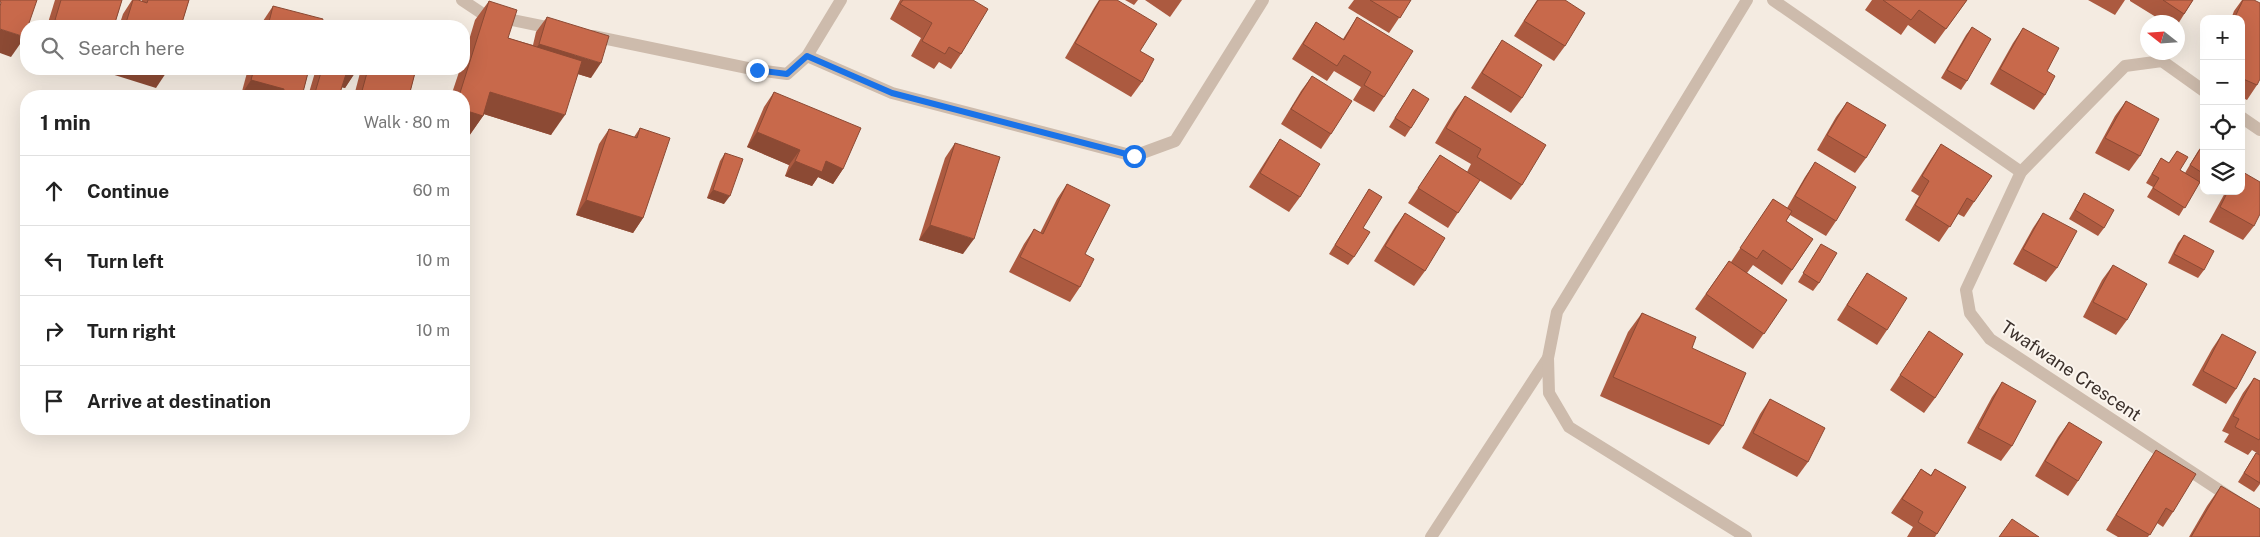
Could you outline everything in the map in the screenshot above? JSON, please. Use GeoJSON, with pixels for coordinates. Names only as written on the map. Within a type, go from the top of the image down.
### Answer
{"type":"FeatureCollection","features":[{"type":"Feature","properties":{"kind":"street"},"geometry":{"type":"LineString","coordinates":[[462,0],[483,14],[757,70],[787,74],[807,56],[841,0]]}},
{"type":"Feature","properties":{"kind":"street"},"geometry":{"type":"LineString","coordinates":[[807,56],[892,93],[1134,156],[1175,141],[1263,0]]}},
{"type":"Feature","properties":{"kind":"street"},"geometry":{"type":"LineString","coordinates":[[1746,537],[1569,427],[1549,393],[1548,358],[1557,312],[1747,0]]}},
{"type":"Feature","properties":{"kind":"street"},"geometry":{"type":"LineString","coordinates":[[1773,0],[2022,172]]}},
{"type":"Feature","properties":{"kind":"street","name":"Twafwane Crescent"},"geometry":{"type":"LineString","coordinates":[[2200,88],[2162,62],[2125,66],[2022,172],[1966,290],[1970,312],[1990,339],[2260,517]]}},
{"type":"Feature","properties":{"kind":"street"},"geometry":{"type":"LineString","coordinates":[[2245,120],[2260,130]]}},
{"type":"Feature","properties":{"kind":"street"},"geometry":{"type":"LineString","coordinates":[[1431,537],[1548,358]]}},
{"type":"Feature","properties":{"kind":"building"},"geometry":{"type":"Polygon","coordinates":[[[0,0],[37,0],[30,20],[20,20],[20,35],[0,29],[0,0]]]}},
{"type":"Feature","properties":{"kind":"building"},"geometry":{"type":"Polygon","coordinates":[[[61,0],[122,0],[116,20],[55,20],[61,0]]]}},
{"type":"Feature","properties":{"kind":"building"},"geometry":{"type":"Polygon","coordinates":[[[133,0],[147,3],[148,0],[189,0],[183,20],[127,20],[133,0]]]}},
{"type":"Feature","properties":{"kind":"building"},"geometry":{"type":"Polygon","coordinates":[[[903,0],[973,0],[988,9],[961,54],[949,47],[945,54],[922,41],[932,23],[900,4],[903,0]]]}},
{"type":"Feature","properties":{"kind":"building"},"geometry":{"type":"Polygon","coordinates":[[[1100,0],[1117,0],[1157,24],[1140,51],[1154,59],[1142,82],[1075,43],[1100,0]]]}},
{"type":"Feature","properties":{"kind":"building"},"geometry":{"type":"Polygon","coordinates":[[[1370,0],[1411,0],[1400,18],[1370,0]]]}},
{"type":"Feature","properties":{"kind":"building"},"geometry":{"type":"Polygon","coordinates":[[[1538,0],[1565,0],[1585,13],[1565,46],[1524,21],[1538,0]]]}},
{"type":"Feature","properties":{"kind":"building"},"geometry":{"type":"Polygon","coordinates":[[[1883,0],[1967,0],[1946,29],[1919,10],[1911,20],[1883,0]]]}},
{"type":"Feature","properties":{"kind":"building"},"geometry":{"type":"Polygon","coordinates":[[[2163,0],[2193,0],[2184,14],[2163,0]]]}},
{"type":"Feature","properties":{"kind":"building"},"geometry":{"type":"Polygon","coordinates":[[[2243,0],[2254,0],[2260,3],[2260,79],[2257,85],[2245,80],[2245,15],[2236,15],[2243,0]]]}},
{"type":"Feature","properties":{"kind":"building"},"geometry":{"type":"Polygon","coordinates":[[[489,1],[517,10],[508,38],[582,61],[565,115],[490,92],[483,116],[470,112],[470,90],[461,90],[466,75],[470,75],[470,61],[489,1]]]}},
{"type":"Feature","properties":{"kind":"building"},"geometry":{"type":"Polygon","coordinates":[[[273,6],[323,19],[323,20],[270,20],[273,6]]]}},
{"type":"Feature","properties":{"kind":"building"},"geometry":{"type":"Polygon","coordinates":[[[547,17],[609,36],[601,63],[539,44],[547,17]]]}},
{"type":"Feature","properties":{"kind":"building"},"geometry":{"type":"Polygon","coordinates":[[[1357,17],[1413,51],[1384,97],[1364,85],[1371,72],[1344,55],[1337,66],[1303,44],[1316,22],[1344,40],[1357,17]]]}},
{"type":"Feature","properties":{"kind":"building"},"geometry":{"type":"Polygon","coordinates":[[[1972,27],[1991,39],[1967,81],[1947,70],[1972,27]]]}},
{"type":"Feature","properties":{"kind":"building"},"geometry":{"type":"Polygon","coordinates":[[[2023,28],[2059,48],[2047,71],[2055,76],[2045,95],[2000,69],[2023,28]]]}},
{"type":"Feature","properties":{"kind":"building"},"geometry":{"type":"Polygon","coordinates":[[[1502,40],[1542,65],[1522,98],[1482,73],[1502,40]]]}},
{"type":"Feature","properties":{"kind":"building"},"geometry":{"type":"Polygon","coordinates":[[[252,75],[307,75],[304,90],[284,90],[251,80],[252,75]]]}},
{"type":"Feature","properties":{"kind":"building"},"geometry":{"type":"Polygon","coordinates":[[[320,75],[346,75],[341,90],[316,90],[320,75]]]}},
{"type":"Feature","properties":{"kind":"building"},"geometry":{"type":"Polygon","coordinates":[[[366,75],[414,75],[411,90],[362,90],[366,75]]]}},
{"type":"Feature","properties":{"kind":"building"},"geometry":{"type":"Polygon","coordinates":[[[1312,76],[1352,101],[1331,134],[1291,109],[1312,76]]]}},
{"type":"Feature","properties":{"kind":"building"},"geometry":{"type":"Polygon","coordinates":[[[1413,89],[1429,99],[1411,128],[1395,118],[1413,89]]]}},
{"type":"Feature","properties":{"kind":"building"},"geometry":{"type":"Polygon","coordinates":[[[774,92],[861,128],[843,169],[826,161],[822,172],[795,161],[800,150],[757,132],[774,92]]]}},
{"type":"Feature","properties":{"kind":"building"},"geometry":{"type":"Polygon","coordinates":[[[1465,96],[1546,145],[1522,185],[1477,157],[1481,149],[1446,128],[1465,96]]]}},
{"type":"Feature","properties":{"kind":"building"},"geometry":{"type":"Polygon","coordinates":[[[2126,101],[2159,119],[2140,156],[2105,138],[2126,101]]]}},
{"type":"Feature","properties":{"kind":"building"},"geometry":{"type":"Polygon","coordinates":[[[1847,102],[1886,125],[1866,158],[1827,135],[1847,102]]]}},
{"type":"Feature","properties":{"kind":"building"},"geometry":{"type":"Polygon","coordinates":[[[640,128],[670,138],[643,218],[586,200],[609,129],[637,138],[640,128]]]}},
{"type":"Feature","properties":{"kind":"building"},"geometry":{"type":"Polygon","coordinates":[[[1280,139],[1320,164],[1300,197],[1260,173],[1280,139]]]}},
{"type":"Feature","properties":{"kind":"building"},"geometry":{"type":"Polygon","coordinates":[[[955,143],[1000,157],[974,239],[930,225],[955,143]]]}},
{"type":"Feature","properties":{"kind":"building"},"geometry":{"type":"Polygon","coordinates":[[[1941,144],[1992,176],[1974,202],[1967,198],[1950,227],[1915,205],[1929,181],[1922,176],[1941,144]]]}},
{"type":"Feature","properties":{"kind":"building"},"geometry":{"type":"Polygon","coordinates":[[[2200,149],[2200,171],[2190,165],[2200,149]]]}},
{"type":"Feature","properties":{"kind":"building"},"geometry":{"type":"Polygon","coordinates":[[[2177,151],[2188,157],[2180,170],[2200,182],[2185,208],[2153,188],[2159,178],[2152,174],[2161,158],[2169,163],[2177,151]]]}},
{"type":"Feature","properties":{"kind":"building"},"geometry":{"type":"Polygon","coordinates":[[[725,153],[743,159],[730,196],[713,190],[725,153]]]}},
{"type":"Feature","properties":{"kind":"building"},"geometry":{"type":"Polygon","coordinates":[[[1440,155],[1480,180],[1458,213],[1418,188],[1440,155]]]}},
{"type":"Feature","properties":{"kind":"building"},"geometry":{"type":"Polygon","coordinates":[[[1815,162],[1856,187],[1836,221],[1795,196],[1815,162]]]}},
{"type":"Feature","properties":{"kind":"building"},"geometry":{"type":"Polygon","coordinates":[[[2245,173],[2260,182],[2260,214],[2254,226],[2220,207],[2226,195],[2245,195],[2245,173]]]}},
{"type":"Feature","properties":{"kind":"building"},"geometry":{"type":"Polygon","coordinates":[[[1067,184],[1110,205],[1085,254],[1094,259],[1080,287],[1020,257],[1034,229],[1043,234],[1067,184]]]}},
{"type":"Feature","properties":{"kind":"building"},"geometry":{"type":"Polygon","coordinates":[[[1369,189],[1382,197],[1363,228],[1370,232],[1354,257],[1335,245],[1369,189]]]}},
{"type":"Feature","properties":{"kind":"building"},"geometry":{"type":"Polygon","coordinates":[[[2084,193],[2114,210],[2104,228],[2075,210],[2084,193]]]}},
{"type":"Feature","properties":{"kind":"building"},"geometry":{"type":"Polygon","coordinates":[[[1773,199],[1792,211],[1786,221],[1813,239],[1792,270],[1763,250],[1757,259],[1740,248],[1773,199]]]}},
{"type":"Feature","properties":{"kind":"building"},"geometry":{"type":"Polygon","coordinates":[[[1405,213],[1445,238],[1425,271],[1385,246],[1405,213]]]}},
{"type":"Feature","properties":{"kind":"building"},"geometry":{"type":"Polygon","coordinates":[[[2043,213],[2077,231],[2057,268],[2023,249],[2043,213]]]}},
{"type":"Feature","properties":{"kind":"building"},"geometry":{"type":"Polygon","coordinates":[[[2184,235],[2214,251],[2204,270],[2174,254],[2184,235]]]}},
{"type":"Feature","properties":{"kind":"building"},"geometry":{"type":"Polygon","coordinates":[[[1821,244],[1837,253],[1819,283],[1803,273],[1821,244]]]}},
{"type":"Feature","properties":{"kind":"building"},"geometry":{"type":"Polygon","coordinates":[[[1729,261],[1787,300],[1764,334],[1706,294],[1729,261]]]}},
{"type":"Feature","properties":{"kind":"building"},"geometry":{"type":"Polygon","coordinates":[[[2113,265],[2147,284],[2127,320],[2093,302],[2113,265]]]}},
{"type":"Feature","properties":{"kind":"building"},"geometry":{"type":"Polygon","coordinates":[[[1867,273],[1907,298],[1887,330],[1847,305],[1867,273]]]}},
{"type":"Feature","properties":{"kind":"building"},"geometry":{"type":"Polygon","coordinates":[[[1642,313],[1696,337],[1692,348],[1746,373],[1723,426],[1613,377],[1642,313]]]}},
{"type":"Feature","properties":{"kind":"building"},"geometry":{"type":"Polygon","coordinates":[[[1929,331],[1963,354],[1935,398],[1900,375],[1929,331]]]}},
{"type":"Feature","properties":{"kind":"building"},"geometry":{"type":"Polygon","coordinates":[[[2222,334],[2256,352],[2236,389],[2203,371],[2222,334]]]}},
{"type":"Feature","properties":{"kind":"building"},"geometry":{"type":"Polygon","coordinates":[[[2254,378],[2260,381],[2259,440],[2235,427],[2239,419],[2233,416],[2254,378]]]}},
{"type":"Feature","properties":{"kind":"building"},"geometry":{"type":"Polygon","coordinates":[[[2002,382],[2036,401],[2012,446],[1978,428],[2002,382]]]}},
{"type":"Feature","properties":{"kind":"building"},"geometry":{"type":"Polygon","coordinates":[[[1770,399],[1825,428],[1808,462],[1753,433],[1770,399]]]}},
{"type":"Feature","properties":{"kind":"building"},"geometry":{"type":"Polygon","coordinates":[[[2069,422],[2102,442],[2078,481],[2045,461],[2069,422]]]}},
{"type":"Feature","properties":{"kind":"building"},"geometry":{"type":"Polygon","coordinates":[[[2156,450],[2196,474],[2173,512],[2166,508],[2150,535],[2116,515],[2156,450]]]}},
{"type":"Feature","properties":{"kind":"building"},"geometry":{"type":"Polygon","coordinates":[[[2256,453],[2260,455],[2260,483],[2244,473],[2256,453]]]}},
{"type":"Feature","properties":{"kind":"building"},"geometry":{"type":"Polygon","coordinates":[[[1921,469],[1931,476],[1935,469],[1966,487],[1937,534],[1918,522],[1923,512],[1902,499],[1921,469]]]}},
{"type":"Feature","properties":{"kind":"building"},"geometry":{"type":"Polygon","coordinates":[[[2221,486],[2260,509],[2260,537],[2191,537],[2221,486]]]}},
{"type":"Feature","properties":{"kind":"building"},"geometry":{"type":"Polygon","coordinates":[[[2012,519],[2039,537],[1999,537],[2012,519]]]}},
{"type":"Feature","properties":{"kind":"route"},"geometry":{"type":"LineString","coordinates":[[757,70],[787,74],[807,56],[892,93],[1134,156]]}}]}
